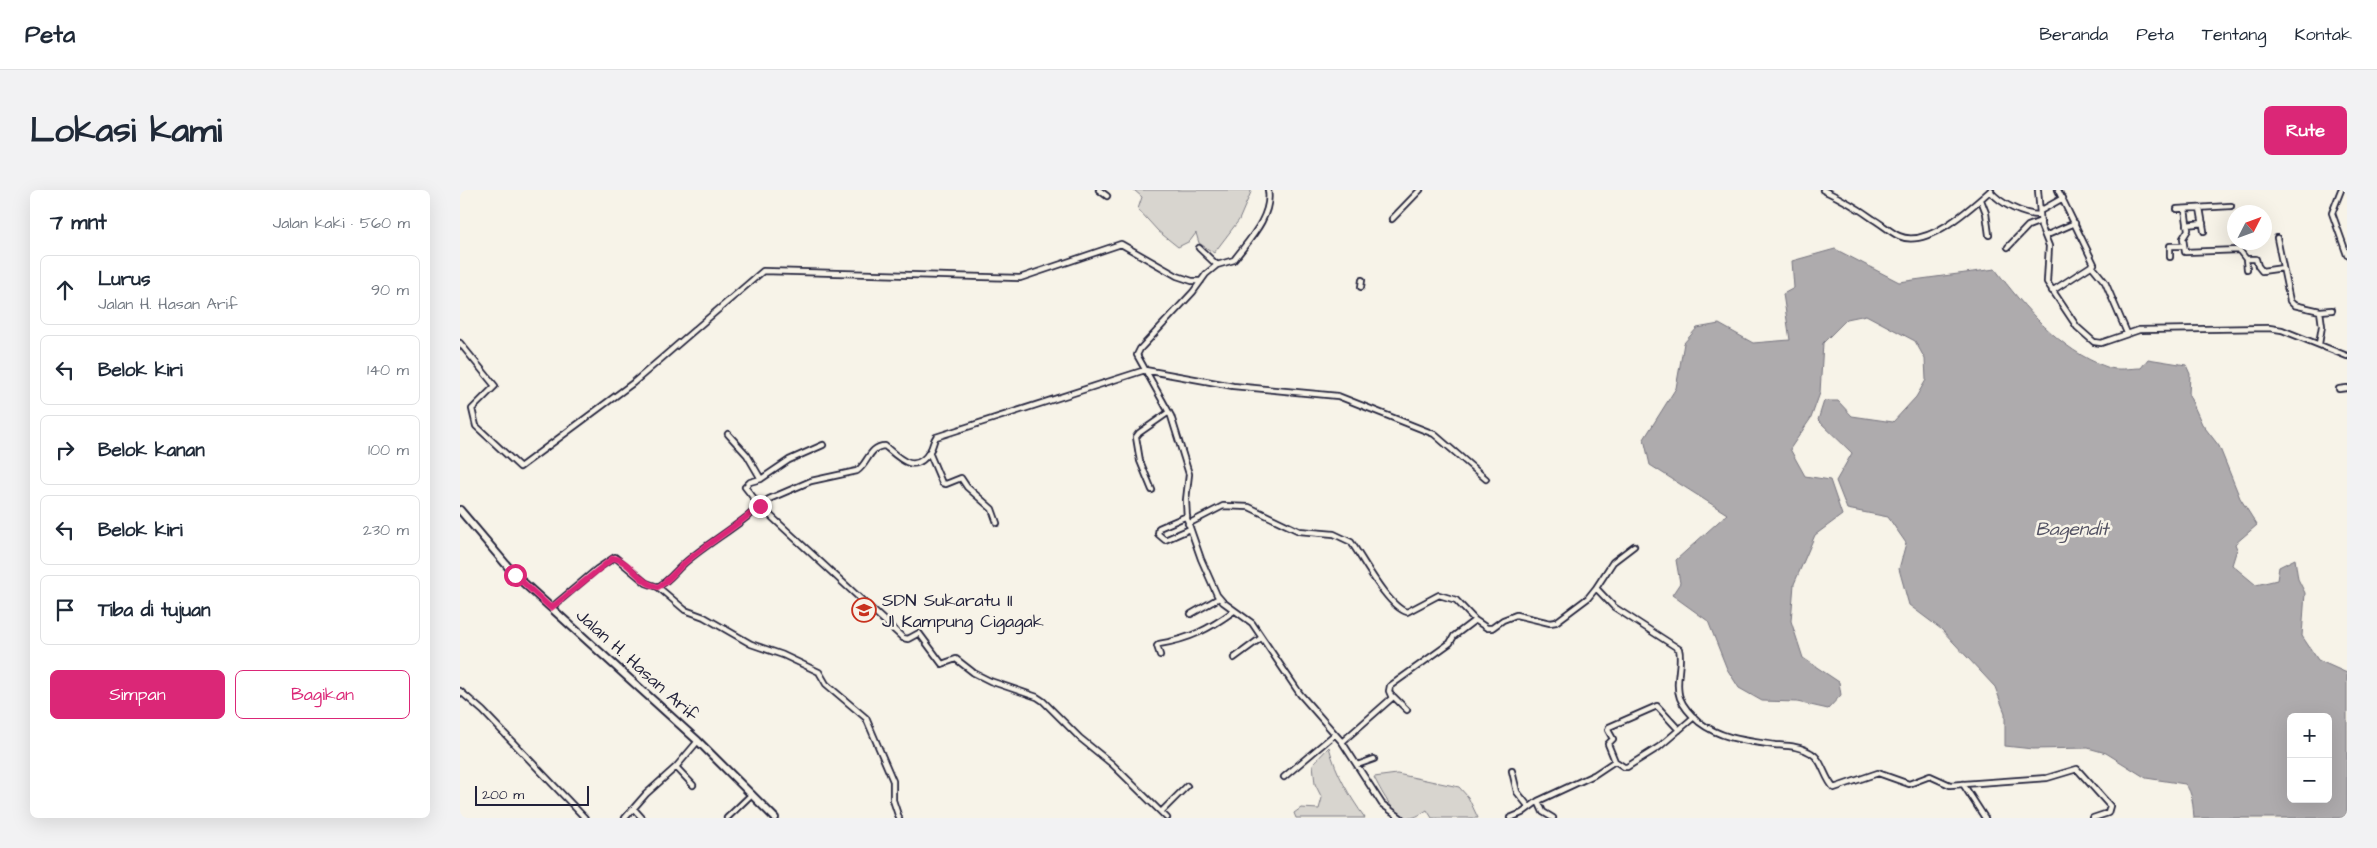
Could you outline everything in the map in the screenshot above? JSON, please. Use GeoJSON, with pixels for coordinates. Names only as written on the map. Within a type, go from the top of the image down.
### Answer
{"type":"FeatureCollection","features":[{"type":"Feature","properties":{"kind":"main road","name":"Jalan H. Hasan Arif"},"geometry":{"type":"LineString","coordinates":[[460,510],[504,564],[698,741],[775,818]]}},
{"type":"Feature","properties":{"kind":"street"},"geometry":{"type":"LineString","coordinates":[[1099,190],[1107,196]]}},
{"type":"Feature","properties":{"kind":"street"},"geometry":{"type":"LineString","coordinates":[[1268,190],[1267,211],[1254,233],[1234,260],[1217,265],[1206,274],[1136,355],[1169,412],[1189,474],[1186,500],[1189,527],[1210,582],[1219,598],[1252,623],[1300,694],[1342,742],[1382,804],[1401,818]]}},
{"type":"Feature","properties":{"kind":"street"},"geometry":{"type":"LineString","coordinates":[[1392,219],[1420,190]]}},
{"type":"Feature","properties":{"kind":"street"},"geometry":{"type":"LineString","coordinates":[[1823,190],[1862,211],[1898,236],[1908,239],[1930,234],[1956,219],[1991,190],[1999,200],[2020,211],[2040,213],[2063,198]]}},
{"type":"Feature","properties":{"kind":"street"},"geometry":{"type":"LineString","coordinates":[[2038,190],[2041,222],[2049,246],[2047,282],[2077,327],[2094,342],[2101,343],[2139,330],[2269,328],[2282,330],[2347,356]]}},
{"type":"Feature","properties":{"kind":"street"},"geometry":{"type":"LineString","coordinates":[[2058,190],[2094,264],[2092,266],[2106,282],[2127,333]]}},
{"type":"Feature","properties":{"kind":"street"},"geometry":{"type":"LineString","coordinates":[[2341,190],[2332,213],[2347,255]]}},
{"type":"Feature","properties":{"kind":"street"},"geometry":{"type":"LineString","coordinates":[[1981,200],[1986,213],[1989,235]]}},
{"type":"Feature","properties":{"kind":"street"},"geometry":{"type":"LineString","coordinates":[[2177,209],[2227,206]]}},
{"type":"Feature","properties":{"kind":"street"},"geometry":{"type":"LineString","coordinates":[[2200,208],[2204,231]]}},
{"type":"Feature","properties":{"kind":"street"},"geometry":{"type":"LineString","coordinates":[[2185,209],[2187,233],[2183,238],[2187,253],[2239,250],[2246,259],[2247,269]]}},
{"type":"Feature","properties":{"kind":"street"},"geometry":{"type":"LineString","coordinates":[[2008,247],[2028,226],[2041,222]]}},
{"type":"Feature","properties":{"kind":"street"},"geometry":{"type":"LineString","coordinates":[[2045,236],[2075,223]]}},
{"type":"Feature","properties":{"kind":"street"},"geometry":{"type":"LineString","coordinates":[[2187,225],[2203,223]]}},
{"type":"Feature","properties":{"kind":"street"},"geometry":{"type":"LineString","coordinates":[[2277,238],[2291,303],[2320,311],[2332,310]]}},
{"type":"Feature","properties":{"kind":"street"},"geometry":{"type":"LineString","coordinates":[[460,343],[495,386],[472,409],[476,426],[520,467],[633,383],[763,271],[1020,278],[1121,244],[1177,276],[1192,281],[1202,280]]}},
{"type":"Feature","properties":{"kind":"street"},"geometry":{"type":"LineString","coordinates":[[2170,257],[2170,246],[2184,246]]}},
{"type":"Feature","properties":{"kind":"street"},"geometry":{"type":"LineString","coordinates":[[1199,248],[1217,265]]}},
{"type":"Feature","properties":{"kind":"street"},"geometry":{"type":"LineString","coordinates":[[2246,259],[2256,258],[2258,266],[2262,270],[2283,268]]}},
{"type":"Feature","properties":{"kind":"street"},"geometry":{"type":"LineString","coordinates":[[2052,291],[2092,266]]}},
{"type":"Feature","properties":{"kind":"street"},"geometry":{"type":"LineString","coordinates":[[2319,344],[2322,326],[2320,311]]}},
{"type":"Feature","properties":{"kind":"street"},"geometry":{"type":"LineString","coordinates":[[658,587],[675,574],[686,561],[739,524],[768,499],[811,481],[857,471],[863,466],[870,453],[881,446],[885,446],[897,458],[909,464],[920,461],[929,452],[936,437],[1145,370],[1233,386],[1338,396],[1434,434],[1486,479]]}},
{"type":"Feature","properties":{"kind":"street"},"geometry":{"type":"LineString","coordinates":[[2339,389],[2347,388]]}},
{"type":"Feature","properties":{"kind":"street"},"geometry":{"type":"LineString","coordinates":[[1152,490],[1140,461],[1136,437],[1169,412]]}},
{"type":"Feature","properties":{"kind":"street"},"geometry":{"type":"LineString","coordinates":[[728,434],[747,455],[761,479]]}},
{"type":"Feature","properties":{"kind":"street"},"geometry":{"type":"LineString","coordinates":[[823,445],[789,460],[761,479],[750,482],[745,487],[760,506],[903,638],[908,639],[919,632],[942,664],[956,659],[974,673],[990,681],[1037,697],[1112,764],[1167,818]]}},
{"type":"Feature","properties":{"kind":"street"},"geometry":{"type":"LineString","coordinates":[[929,452],[942,482],[946,484],[961,478],[967,487],[992,509],[997,523]]}},
{"type":"Feature","properties":{"kind":"street"},"geometry":{"type":"LineString","coordinates":[[1187,516],[1159,528],[1158,534],[1165,540],[1223,506],[1249,507],[1299,531],[1334,534],[1343,537],[1351,542],[1398,608],[1407,612],[1439,595],[1456,600],[1475,620],[1490,628],[1516,615],[1550,623],[1556,622],[1588,598],[1613,562],[1634,546]]}},
{"type":"Feature","properties":{"kind":"street"},"geometry":{"type":"LineString","coordinates":[[551,608],[613,558],[620,560],[646,583],[658,587],[685,610],[704,617],[751,644],[783,655],[819,672],[826,684],[866,718],[893,780],[893,800],[899,818]]}},
{"type":"Feature","properties":{"kind":"street"},"geometry":{"type":"LineString","coordinates":[[1596,588],[1614,607],[1679,650],[1679,693],[1681,700],[1694,717],[1717,734],[1743,740],[1796,747],[1810,753],[1818,758],[1827,779],[1834,788],[1878,774],[1906,784],[1930,776],[1950,785],[2047,778],[2077,769],[2110,806],[2108,813],[2094,818]]}},
{"type":"Feature","properties":{"kind":"street"},"geometry":{"type":"LineString","coordinates":[[1191,614],[1219,598]]}},
{"type":"Feature","properties":{"kind":"street"},"geometry":{"type":"LineString","coordinates":[[1160,655],[1157,646],[1159,644],[1183,636],[1192,636],[1234,611]]}},
{"type":"Feature","properties":{"kind":"street"},"geometry":{"type":"LineString","coordinates":[[1407,710],[1392,699],[1389,691],[1390,686],[1450,643],[1454,635],[1475,620]]}},
{"type":"Feature","properties":{"kind":"street"},"geometry":{"type":"LineString","coordinates":[[1234,658],[1261,638]]}},
{"type":"Feature","properties":{"kind":"street"},"geometry":{"type":"LineString","coordinates":[[460,690],[483,711],[585,818]]}},
{"type":"Feature","properties":{"kind":"street"},"geometry":{"type":"LineString","coordinates":[[1342,742],[1392,699]]}},
{"type":"Feature","properties":{"kind":"street"},"geometry":{"type":"LineString","coordinates":[[1679,730],[1657,706],[1609,727],[1608,730],[1613,739],[1608,744],[1615,761],[1627,767],[1659,746],[1679,730],[1694,717]]}},
{"type":"Feature","properties":{"kind":"street"},"geometry":{"type":"LineString","coordinates":[[1284,777],[1335,734]]}},
{"type":"Feature","properties":{"kind":"street"},"geometry":{"type":"LineString","coordinates":[[625,818],[646,794],[676,768],[698,741]]}},
{"type":"Feature","properties":{"kind":"street"},"geometry":{"type":"LineString","coordinates":[[1357,765],[1374,759]]}},
{"type":"Feature","properties":{"kind":"street"},"geometry":{"type":"LineString","coordinates":[[1510,818],[1519,815],[1538,801],[1594,775],[1615,761]]}},
{"type":"Feature","properties":{"kind":"street"},"geometry":{"type":"LineString","coordinates":[[676,768],[693,785]]}},
{"type":"Feature","properties":{"kind":"street"},"geometry":{"type":"LineString","coordinates":[[1512,771],[1517,792],[1529,807]]}},
{"type":"Feature","properties":{"kind":"street"},"geometry":{"type":"LineString","coordinates":[[1963,784],[1985,818]]}},
{"type":"Feature","properties":{"kind":"street"},"geometry":{"type":"LineString","coordinates":[[1161,812],[1187,786]]}},
{"type":"Feature","properties":{"kind":"street"},"geometry":{"type":"LineString","coordinates":[[727,818],[752,794]]}},
{"type":"Feature","properties":{"kind":"street"},"geometry":{"type":"LineString","coordinates":[[1538,801],[1543,812],[1552,818]]}},
{"type":"Feature","properties":{"kind":"street"},"geometry":{"type":"LineString","coordinates":[[634,809],[642,818]]}},
{"type":"Feature","properties":{"kind":"shaded area"},"geometry":{"type":"Polygon","coordinates":[[[1134,190],[1251,190],[1251,192],[1239,220],[1214,253],[1199,243],[1196,233],[1190,241],[1178,247],[1158,231],[1138,209],[1142,197],[1134,190]]]}},
{"type":"Feature","properties":{"kind":"shaded area"},"geometry":{"type":"Polygon","coordinates":[[[1329,747],[1335,766],[1344,784],[1365,818],[1296,818],[1294,813],[1301,808],[1319,809],[1322,798],[1315,784],[1313,764],[1329,747]]]}},
{"type":"Feature","properties":{"kind":"shaded area"},"geometry":{"type":"Polygon","coordinates":[[[1397,774],[1459,787],[1468,797],[1478,818],[1432,818],[1427,810],[1414,817],[1403,817],[1388,802],[1374,777],[1397,774]]]}},
{"type":"Feature","properties":{"kind":"water","name":"Bagendit"},"geometry":{"type":"Polygon","coordinates":[[[1835,249],[1899,282],[1995,269],[2044,326],[2059,339],[2090,360],[2115,369],[2141,368],[2148,359],[2186,365],[2190,374],[2189,395],[2202,424],[2219,446],[2240,498],[2257,525],[2235,544],[2237,549],[2232,565],[2256,585],[2277,580],[2279,567],[2295,559],[2298,579],[2305,593],[2302,636],[2318,660],[2347,673],[2347,818],[2194,818],[2191,796],[2185,784],[2146,778],[2106,753],[2088,748],[2033,749],[2005,746],[2005,713],[1995,687],[1941,629],[1909,605],[1899,569],[1906,543],[1888,517],[1847,509],[1836,481],[1852,453],[1818,420],[1824,401],[1838,401],[1852,416],[1893,422],[1916,397],[1926,380],[1925,359],[1915,341],[1866,315],[1847,319],[1823,343],[1820,393],[1811,418],[1790,449],[1805,476],[1830,480],[1842,515],[1815,535],[1794,584],[1791,621],[1803,658],[1839,682],[1841,695],[1828,709],[1797,702],[1762,701],[1739,688],[1727,669],[1708,621],[1672,595],[1680,583],[1676,560],[1727,514],[1650,465],[1644,439],[1676,388],[1684,343],[1697,328],[1719,324],[1753,343],[1790,340],[1783,294],[1794,288],[1792,261],[1835,249]]]}},
{"type":"Feature","properties":{"kind":"place","name":"SDN Sukaratu II Jl Kampung Cigagak"},"geometry":{"type":"Point","coordinates":[864,610]}},
{"type":"Feature","properties":{"kind":"route"},"geometry":{"type":"LineString","coordinates":[[515,575],[551,608],[608,560],[615,557],[646,583],[658,587],[675,574],[686,561],[739,524],[760,506]]}}]}
